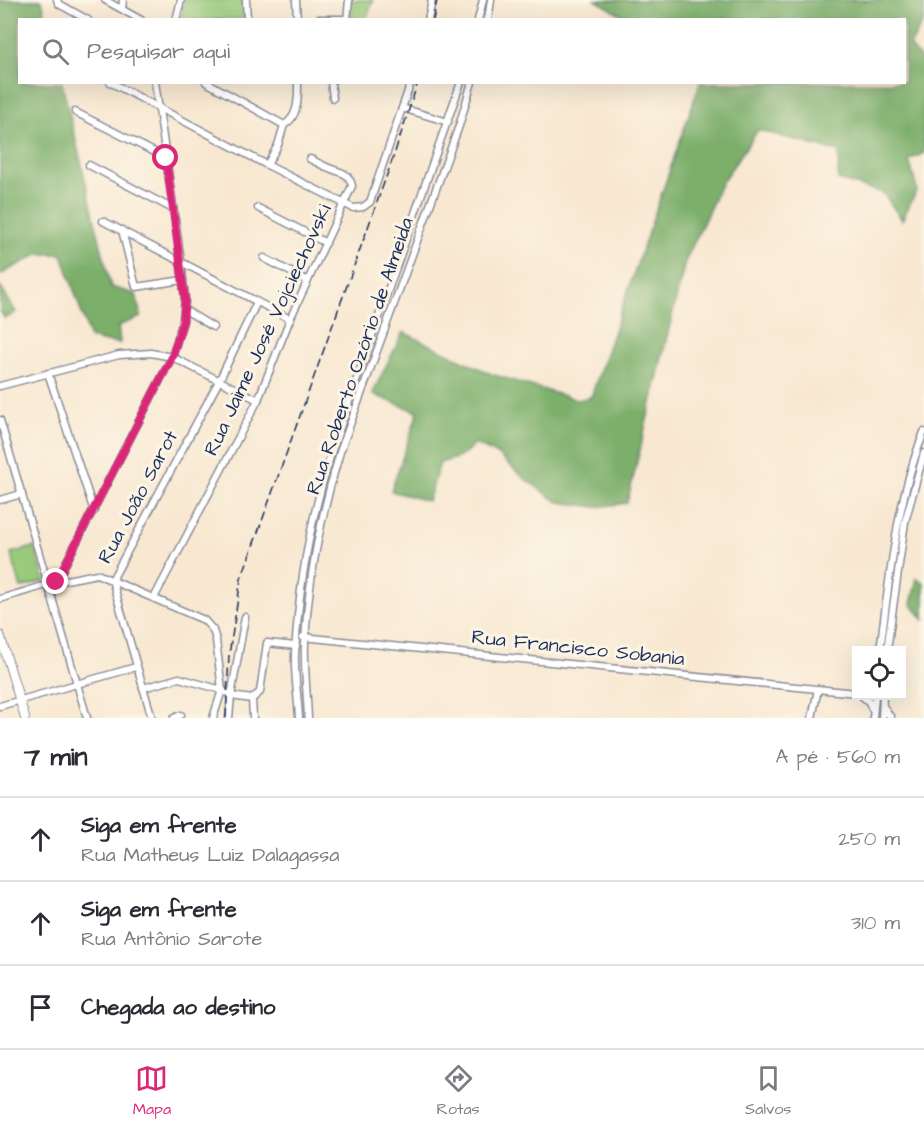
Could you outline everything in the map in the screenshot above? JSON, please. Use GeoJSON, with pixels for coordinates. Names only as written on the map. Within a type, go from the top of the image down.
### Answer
{"type":"FeatureCollection","features":[{"type":"Feature","properties":{"kind":"main road"},"geometry":{"type":"LineString","coordinates":[[0,635],[25,718]]}},
{"type":"Feature","properties":{"kind":"street"},"geometry":{"type":"LineString","coordinates":[[105,0],[138,18]]}},
{"type":"Feature","properties":{"kind":"street"},"geometry":{"type":"LineString","coordinates":[[122,9],[123,0]]}},
{"type":"Feature","properties":{"kind":"street"},"geometry":{"type":"LineString","coordinates":[[176,18],[181,0]]}},
{"type":"Feature","properties":{"kind":"street"},"geometry":{"type":"LineString","coordinates":[[246,0],[247,18]]}},
{"type":"Feature","properties":{"kind":"street"},"geometry":{"type":"LineString","coordinates":[[296,0],[297,18]]}},
{"type":"Feature","properties":{"kind":"street"},"geometry":{"type":"LineString","coordinates":[[347,18],[349,0]]}},
{"type":"Feature","properties":{"kind":"street"},"geometry":{"type":"LineString","coordinates":[[428,18],[432,0]]}},
{"type":"Feature","properties":{"kind":"street"},"geometry":{"type":"LineString","coordinates":[[478,18],[483,0]]}},
{"type":"Feature","properties":{"kind":"street"},"geometry":{"type":"LineString","coordinates":[[488,18],[492,0]]}},
{"type":"Feature","properties":{"kind":"street"},"geometry":{"type":"LineString","coordinates":[[58,2],[85,18]]}},
{"type":"Feature","properties":{"kind":"street"},"geometry":{"type":"LineString","coordinates":[[114,84],[353,208],[363,207],[370,202],[410,84]]}},
{"type":"Feature","properties":{"kind":"street"},"geometry":{"type":"LineString","coordinates":[[53,583],[94,511],[172,357],[185,310],[182,261],[155,84]]}},
{"type":"Feature","properties":{"kind":"street"},"geometry":{"type":"LineString","coordinates":[[210,84],[284,125]]}},
{"type":"Feature","properties":{"kind":"street"},"geometry":{"type":"LineString","coordinates":[[267,165],[278,145],[284,125],[291,121],[296,111],[298,84]]}},
{"type":"Feature","properties":{"kind":"street"},"geometry":{"type":"LineString","coordinates":[[331,84],[333,98]]}},
{"type":"Feature","properties":{"kind":"street"},"geometry":{"type":"LineString","coordinates":[[299,718],[296,646],[305,556],[316,502],[332,450],[460,84]]}},
{"type":"Feature","properties":{"kind":"street","name":"Rua Roberto Ozório de Almeida"},"geometry":{"type":"LineString","coordinates":[[308,718],[305,637],[314,558],[325,504],[340,452],[459,126],[471,84]]}},
{"type":"Feature","properties":{"kind":"street"},"geometry":{"type":"LineString","coordinates":[[402,108],[448,122]]}},
{"type":"Feature","properties":{"kind":"street"},"geometry":{"type":"LineString","coordinates":[[75,112],[166,158]]}},
{"type":"Feature","properties":{"kind":"street","name":"Rua Jaime José Vojciechovski"},"geometry":{"type":"LineString","coordinates":[[154,598],[258,400],[290,319],[352,186],[350,178],[344,172],[310,159]]}},
{"type":"Feature","properties":{"kind":"street"},"geometry":{"type":"LineString","coordinates":[[89,165],[173,209]]}},
{"type":"Feature","properties":{"kind":"street"},"geometry":{"type":"LineString","coordinates":[[258,208],[326,243]]}},
{"type":"Feature","properties":{"kind":"street"},"geometry":{"type":"LineString","coordinates":[[103,220],[290,319]]}},
{"type":"Feature","properties":{"kind":"street"},"geometry":{"type":"LineString","coordinates":[[122,230],[136,287],[183,280]]}},
{"type":"Feature","properties":{"kind":"street"},"geometry":{"type":"LineString","coordinates":[[264,258],[308,281]]}},
{"type":"Feature","properties":{"kind":"street","name":"Rua João Sarot"},"geometry":{"type":"LineString","coordinates":[[152,718],[112,580],[219,381],[257,302]]}},
{"type":"Feature","properties":{"kind":"street"},"geometry":{"type":"LineString","coordinates":[[383,307],[391,311]]}},
{"type":"Feature","properties":{"kind":"street"},"geometry":{"type":"LineString","coordinates":[[185,310],[213,327]]}},
{"type":"Feature","properties":{"kind":"street"},"geometry":{"type":"LineString","coordinates":[[374,332],[382,335]]}},
{"type":"Feature","properties":{"kind":"street"},"geometry":{"type":"LineString","coordinates":[[0,386],[134,353],[151,353],[172,357],[258,400]]}},
{"type":"Feature","properties":{"kind":"street"},"geometry":{"type":"LineString","coordinates":[[48,373],[94,511]]}},
{"type":"Feature","properties":{"kind":"street"},"geometry":{"type":"LineString","coordinates":[[0,420],[22,494],[53,583],[87,718]]}},
{"type":"Feature","properties":{"kind":"street"},"geometry":{"type":"LineString","coordinates":[[881,646],[899,511],[908,476],[924,432]]}},
{"type":"Feature","properties":{"kind":"street"},"geometry":{"type":"LineString","coordinates":[[332,450],[340,452]]}},
{"type":"Feature","properties":{"kind":"street"},"geometry":{"type":"LineString","coordinates":[[888,646],[905,522],[924,453]]}},
{"type":"Feature","properties":{"kind":"street"},"geometry":{"type":"LineString","coordinates":[[326,468],[334,470]]}},
{"type":"Feature","properties":{"kind":"street"},"geometry":{"type":"LineString","coordinates":[[0,500],[22,494]]}},
{"type":"Feature","properties":{"kind":"street"},"geometry":{"type":"LineString","coordinates":[[316,502],[325,504]]}},
{"type":"Feature","properties":{"kind":"street"},"geometry":{"type":"LineString","coordinates":[[305,556],[314,558]]}},
{"type":"Feature","properties":{"kind":"street"},"geometry":{"type":"LineString","coordinates":[[0,598],[53,583],[97,574],[204,620],[213,630],[216,640],[222,690],[213,718]]}},
{"type":"Feature","properties":{"kind":"street"},"geometry":{"type":"LineString","coordinates":[[299,615],[308,615]]}},
{"type":"Feature","properties":{"kind":"street"},"geometry":{"type":"LineString","coordinates":[[230,718],[231,696],[245,618]]}},
{"type":"Feature","properties":{"kind":"street","name":"Rua Francisco Sobania"},"geometry":{"type":"LineString","coordinates":[[297,636],[852,693]]}},
{"type":"Feature","properties":{"kind":"street"},"geometry":{"type":"LineString","coordinates":[[143,688],[179,678],[222,690],[231,696],[252,699],[260,692],[267,643],[296,646]]}},
{"type":"Feature","properties":{"kind":"street"},"geometry":{"type":"LineString","coordinates":[[0,706],[136,667]]}},
{"type":"Feature","properties":{"kind":"street"},"geometry":{"type":"LineString","coordinates":[[812,718],[818,689]]}},
{"type":"Feature","properties":{"kind":"street"},"geometry":{"type":"LineString","coordinates":[[252,699],[253,718]]}},
{"type":"Feature","properties":{"kind":"street","name":"Rua Francisco Sobania"},"geometry":{"type":"LineString","coordinates":[[866,700],[869,702],[873,715]]}},
{"type":"Feature","properties":{"kind":"street"},"geometry":{"type":"LineString","coordinates":[[873,715],[875,700]]}},
{"type":"Feature","properties":{"kind":"street"},"geometry":{"type":"LineString","coordinates":[[882,700],[882,718]]}},
{"type":"Feature","properties":{"kind":"street"},"geometry":{"type":"LineString","coordinates":[[882,703],[891,718]]}},
{"type":"Feature","properties":{"kind":"green space"},"geometry":{"type":"Polygon","coordinates":[[[0,0],[42,0],[46,18],[18,18],[18,84],[62,84],[111,287],[136,294],[141,317],[118,326],[120,343],[90,338],[62,254],[38,254],[0,275],[0,0]]]}},
{"type":"Feature","properties":{"kind":"green space"},"geometry":{"type":"Polygon","coordinates":[[[184,0],[244,0],[245,15],[243,18],[180,18],[184,0]]]}},
{"type":"Feature","properties":{"kind":"green space"},"geometry":{"type":"Polygon","coordinates":[[[352,0],[373,0],[366,18],[351,18],[352,0]]]}},
{"type":"Feature","properties":{"kind":"green space"},"geometry":{"type":"Polygon","coordinates":[[[595,0],[924,0],[924,20],[910,46],[924,62],[924,153],[909,160],[917,190],[902,220],[883,193],[838,180],[839,152],[758,130],[722,182],[685,262],[627,503],[596,507],[558,502],[525,479],[497,454],[475,444],[460,457],[440,463],[428,501],[391,491],[418,412],[372,394],[403,332],[491,374],[578,400],[591,397],[700,84],[906,84],[906,18],[627,18],[595,0]]]}},
{"type":"Feature","properties":{"kind":"green space"},"geometry":{"type":"Polygon","coordinates":[[[0,286],[16,312],[5,319],[0,311],[0,286]]]}},
{"type":"Feature","properties":{"kind":"green space"},"geometry":{"type":"Polygon","coordinates":[[[35,547],[45,581],[21,588],[11,553],[35,547]]]}},
{"type":"Feature","properties":{"kind":"green space"},"geometry":{"type":"Polygon","coordinates":[[[917,578],[924,583],[924,620],[911,604],[917,578]]]}},
{"type":"Feature","properties":{"kind":"railway"},"geometry":{"type":"LineString","coordinates":[[433,18],[437,0]]}},
{"type":"Feature","properties":{"kind":"railway"},"geometry":{"type":"LineString","coordinates":[[226,718],[229,655],[241,579],[393,158],[417,84]]}},
{"type":"Feature","properties":{"kind":"route"},"geometry":{"type":"LineString","coordinates":[[56,582],[172,357],[183,321],[185,299],[182,261],[166,158]]}}]}
